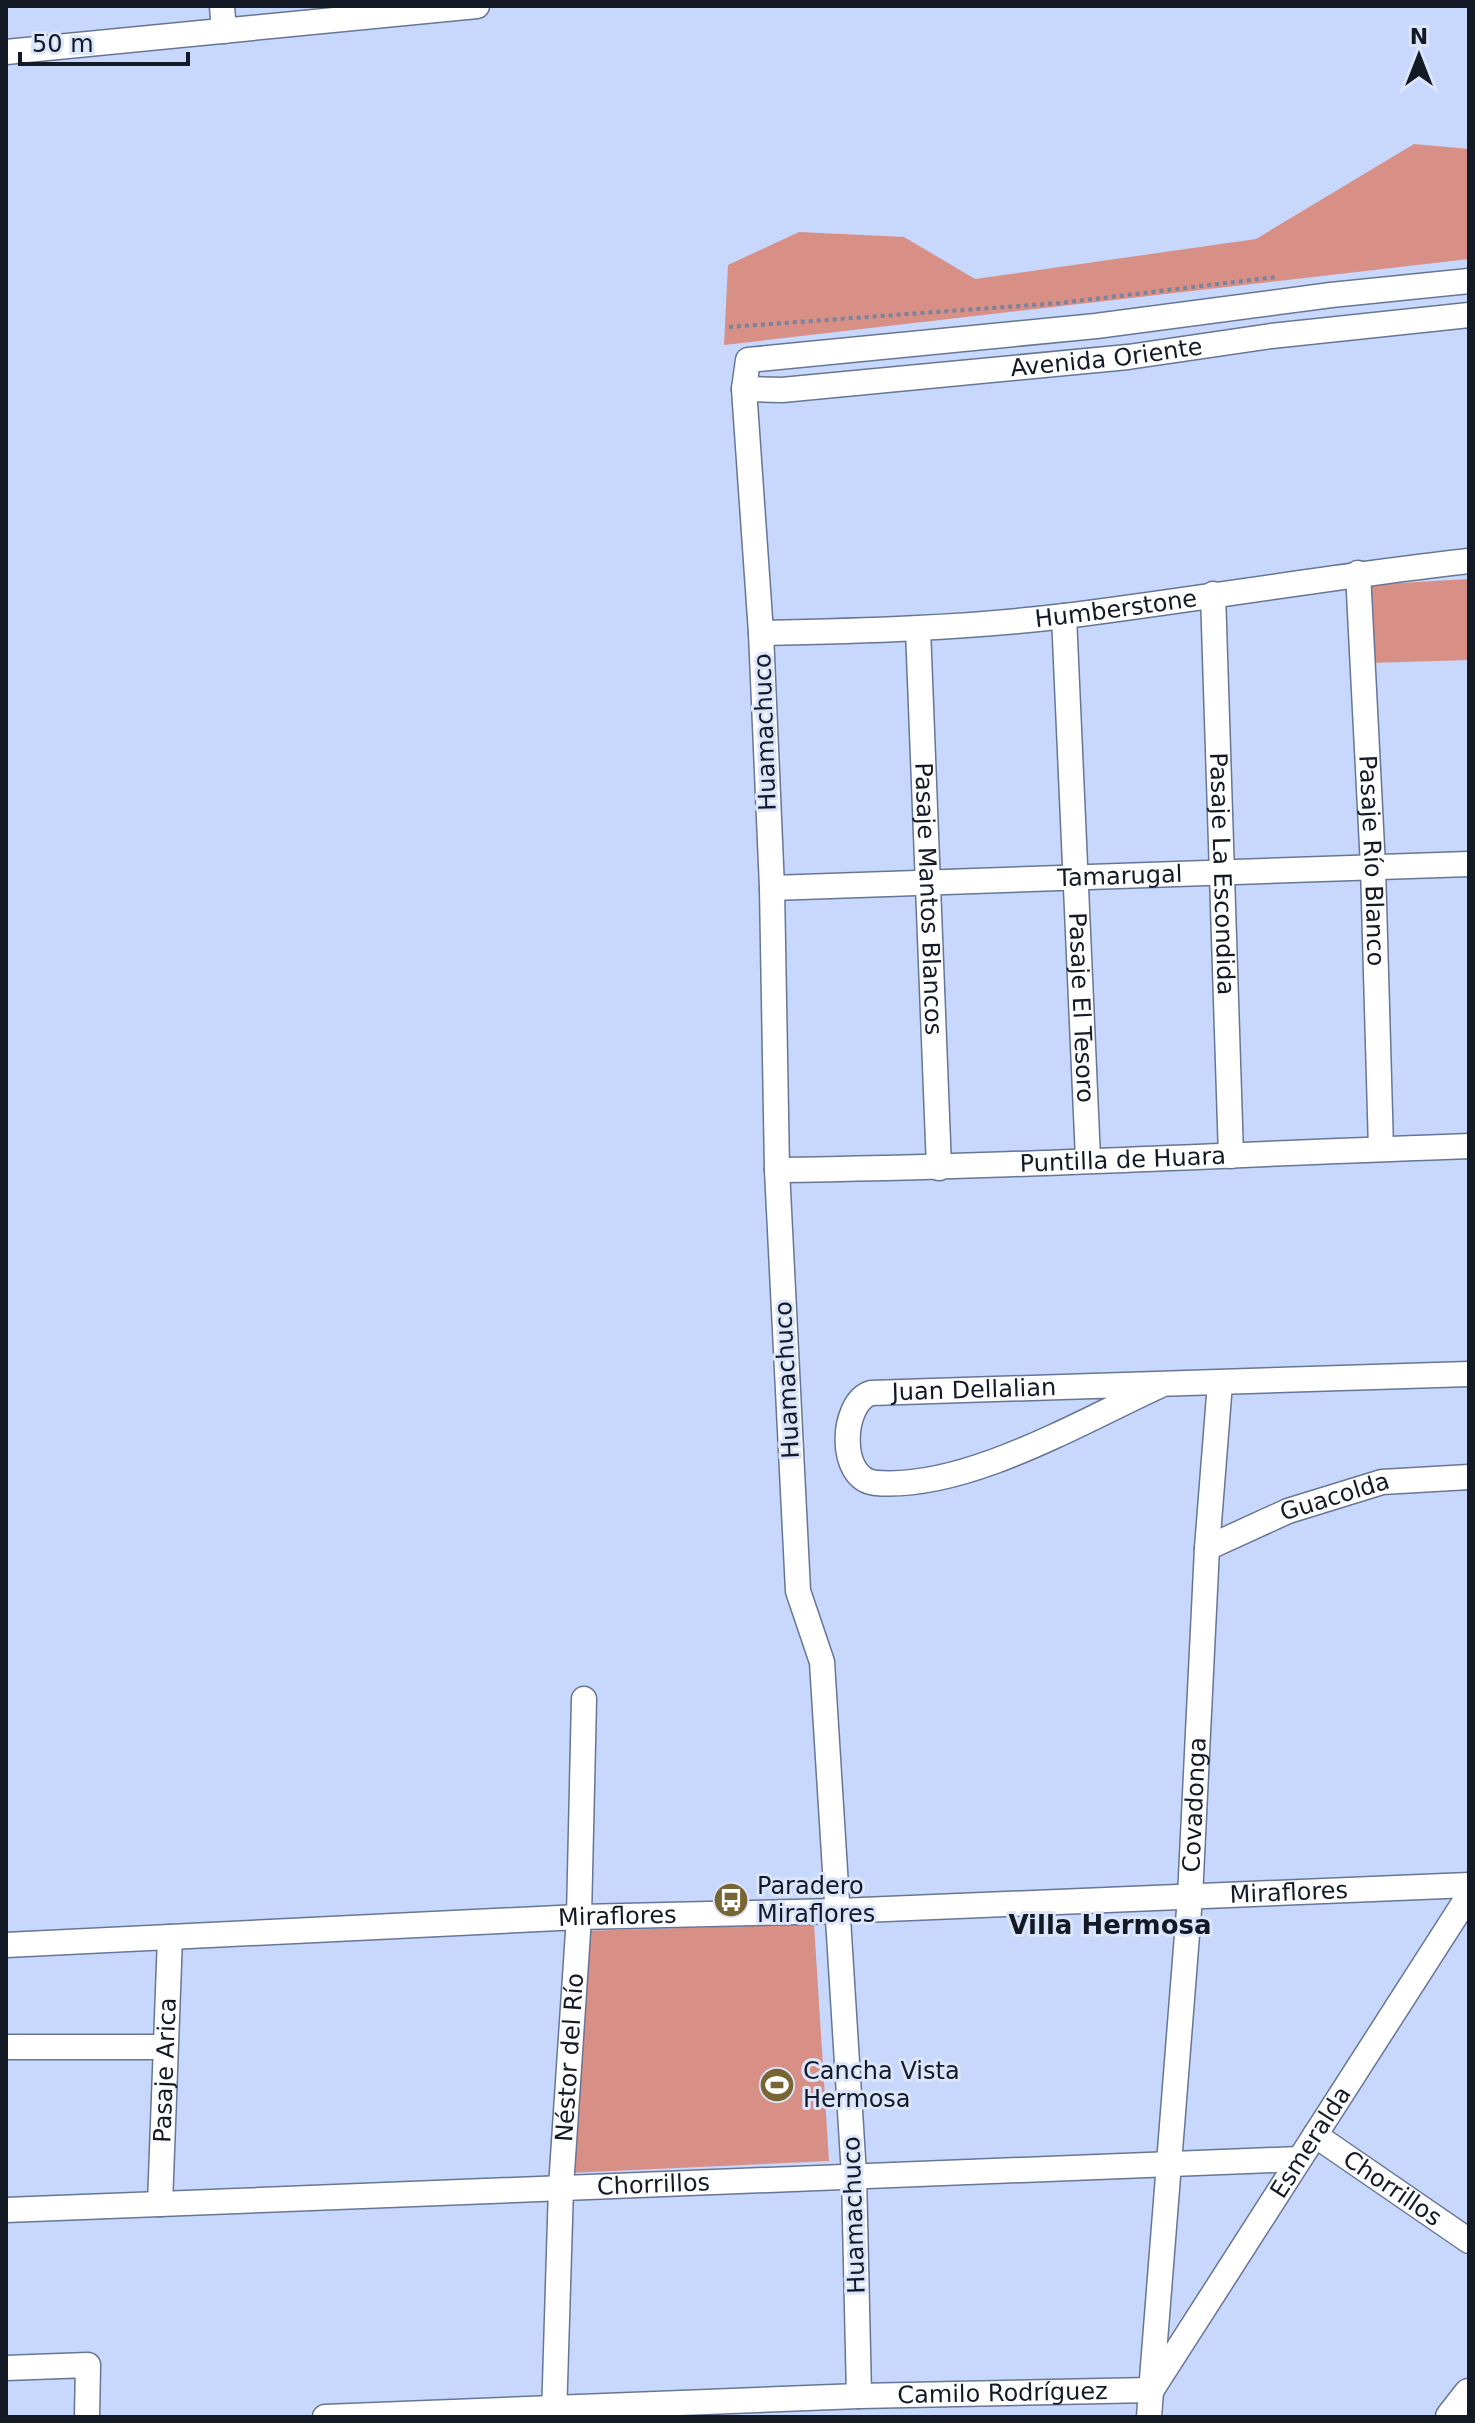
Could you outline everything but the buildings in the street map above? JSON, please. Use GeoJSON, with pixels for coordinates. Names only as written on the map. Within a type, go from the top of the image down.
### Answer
{"type":"FeatureCollection","features":[{"type":"Feature","properties":{"kind":"main road"},"geometry":{"type":"LineString","coordinates":[[1451,2417],[1469,2394]]}},
{"type":"Feature","properties":{"kind":"street"},"geometry":{"type":"LineString","coordinates":[[222,6],[224,31]]}},
{"type":"Feature","properties":{"kind":"street"},"geometry":{"type":"LineString","coordinates":[[6,52],[477,6]]}},
{"type":"Feature","properties":{"kind":"street","name":"Avenida Oriente"},"geometry":{"type":"LineString","coordinates":[[748,360],[1096,326],[1331,295],[1469,281]]}},
{"type":"Feature","properties":{"kind":"street","name":"Avenida Oriente"},"geometry":{"type":"LineString","coordinates":[[744,389],[782,390],[1084,362],[1331,329],[1469,315]]}},
{"type":"Feature","properties":{"kind":"street","name":"Huamachuco"},"geometry":{"type":"LineString","coordinates":[[748,360],[744,389],[761,633],[772,888],[777,1170],[798,1591],[822,1662],[854,2175],[859,2396]]}},
{"type":"Feature","properties":{"kind":"street","name":"Humberstone"},"geometry":{"type":"LineString","coordinates":[[761,633],[918,629],[1064,616],[1358,573],[1469,561]]}},
{"type":"Feature","properties":{"kind":"street","name":"Pasaje Río Blanco"},"geometry":{"type":"LineString","coordinates":[[1358,573],[1373,867],[1381,1149]]}},
{"type":"Feature","properties":{"kind":"street","name":"Pasaje La Escondida"},"geometry":{"type":"LineString","coordinates":[[1213,594],[1231,1156]]}},
{"type":"Feature","properties":{"kind":"street","name":"Pasaje El Tesoro"},"geometry":{"type":"LineString","coordinates":[[1064,616],[1088,1159]]}},
{"type":"Feature","properties":{"kind":"street","name":"Pasaje Mantos Blancos"},"geometry":{"type":"LineString","coordinates":[[918,629],[939,1168]]}},
{"type":"Feature","properties":{"kind":"street","name":"Tamarugal"},"geometry":{"type":"LineString","coordinates":[[772,888],[1469,864]]}},
{"type":"Feature","properties":{"kind":"street","name":"Puntilla de Huara"},"geometry":{"type":"LineString","coordinates":[[777,1170],[939,1168],[1088,1159],[1469,1146]]}},
{"type":"Feature","properties":{"kind":"street","name":"Juan Dellalian"},"geometry":{"type":"LineString","coordinates":[[1161,1385],[971,1471],[913,1483],[871,1483],[858,1477],[849,1459],[851,1411],[860,1398],[871,1393],[1469,1374]]}},
{"type":"Feature","properties":{"kind":"street","name":"Covadonga"},"geometry":{"type":"LineString","coordinates":[[1149,2417],[1190,1897],[1207,1548],[1220,1383]]}},
{"type":"Feature","properties":{"kind":"street","name":"Guacolda"},"geometry":{"type":"LineString","coordinates":[[1207,1548],[1288,1511],[1382,1482],[1469,1477]]}},
{"type":"Feature","properties":{"kind":"street","name":"Néstor del Río"},"geometry":{"type":"LineString","coordinates":[[554,2414],[561,2187],[579,1917],[584,1699]]}},
{"type":"Feature","properties":{"kind":"street","name":"Miraflores"},"geometry":{"type":"LineString","coordinates":[[6,1945],[579,1917],[838,1911],[1469,1885]]}},
{"type":"Feature","properties":{"kind":"street","name":"Esmeralda"},"geometry":{"type":"LineString","coordinates":[[1151,2390],[1469,1895]]}},
{"type":"Feature","properties":{"kind":"street","name":"Pasaje Arica"},"geometry":{"type":"LineString","coordinates":[[160,2204],[170,1937]]}},
{"type":"Feature","properties":{"kind":"street"},"geometry":{"type":"LineString","coordinates":[[6,2047],[164,2047]]}},
{"type":"Feature","properties":{"kind":"street","name":"Chorrillos"},"geometry":{"type":"LineString","coordinates":[[1315,2135],[1469,2241]]}},
{"type":"Feature","properties":{"kind":"street","name":"Chorrillos"},"geometry":{"type":"LineString","coordinates":[[6,2210],[1299,2159]]}},
{"type":"Feature","properties":{"kind":"street"},"geometry":{"type":"LineString","coordinates":[[6,2368],[88,2365],[87,2417]]}},
{"type":"Feature","properties":{"kind":"street","name":"Camilo Rodríguez"},"geometry":{"type":"LineString","coordinates":[[325,2417],[554,2414],[859,2396],[1151,2390]]}},
{"type":"Feature","properties":{"kind":"path"},"geometry":{"type":"LineString","coordinates":[[729,327],[1060,303],[1283,276]]}},
{"type":"Feature","properties":{"kind":"shaded area"},"geometry":{"type":"Polygon","coordinates":[[[1414,144],[1469,149],[1469,259],[724,345],[728,265],[799,232],[904,237],[975,279],[1256,239],[1414,144]]]}},
{"type":"Feature","properties":{"kind":"shaded area"},"geometry":{"type":"Polygon","coordinates":[[[1469,579],[1469,660],[1370,663],[1365,585],[1469,579]]]}},
{"type":"Feature","properties":{"kind":"shaded area"},"geometry":{"type":"Polygon","coordinates":[[[814,1924],[829,2161],[568,2173],[584,1931],[814,1924]]]}},
{"type":"Feature","properties":{"kind":"place","name":"Paradero Miraflores"},"geometry":{"type":"Point","coordinates":[731,1900]}},
{"type":"Feature","properties":{"kind":"place","name":"Cancha Vista Hermosa"},"geometry":{"type":"Point","coordinates":[777,2085]}},
{"type":"Feature","properties":{"kind":"district","name":"Villa Hermosa"},"geometry":{"type":"Point","coordinates":[1110,1925]}}]}
